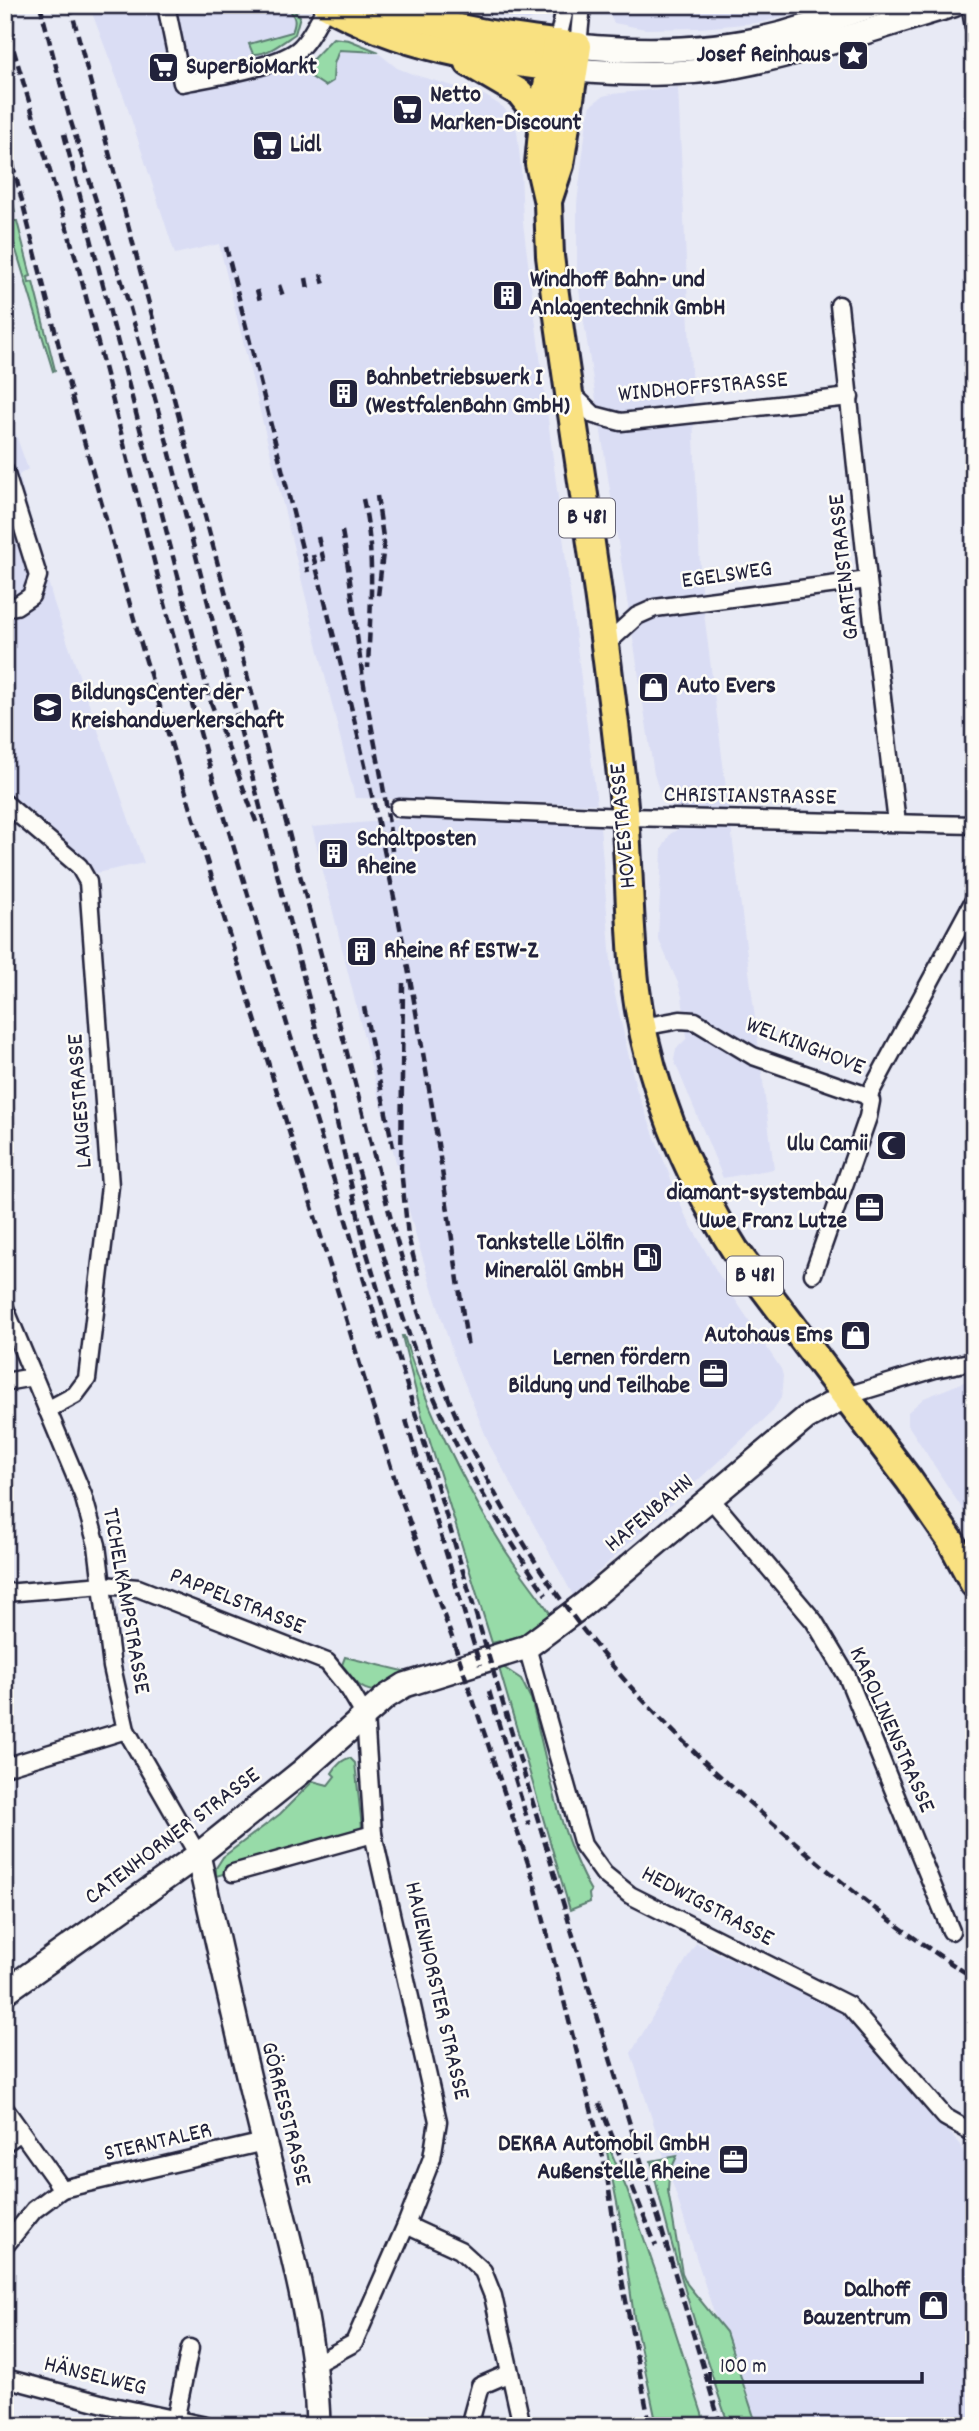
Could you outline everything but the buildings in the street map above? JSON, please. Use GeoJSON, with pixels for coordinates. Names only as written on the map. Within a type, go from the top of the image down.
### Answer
{"type":"FeatureCollection","features":[{"type":"Feature","properties":{"kind":"main road"},"geometry":{"type":"LineString","coordinates":[[327,5],[359,23],[449,52],[512,86],[542,121]]}},
{"type":"Feature","properties":{"kind":"main road"},"geometry":{"type":"LineString","coordinates":[[383,5],[460,30],[503,37],[565,57]]}},
{"type":"Feature","properties":{"kind":"main road"},"geometry":{"type":"LineString","coordinates":[[449,52],[565,57]]}},
{"type":"Feature","properties":{"kind":"main road","name":"HOVESTRASSE"},"geometry":{"type":"LineString","coordinates":[[565,57],[542,121],[540,164],[548,203],[550,256],[605,645],[625,817],[636,990],[642,1027],[655,1078],[699,1190],[735,1250],[846,1396]]}},
{"type":"Feature","properties":{"kind":"main road","name":"HOVESTRASSE"},"geometry":{"type":"LineString","coordinates":[[548,203],[560,165],[565,57]]}},
{"type":"Feature","properties":{"kind":"main road","name":"B 481"},"geometry":{"type":"LineString","coordinates":[[846,1396],[909,1480],[951,1542],[974,1584]]}},
{"type":"Feature","properties":{"kind":"street"},"geometry":{"type":"LineString","coordinates":[[166,5],[182,83],[252,68],[291,55],[308,38],[327,5]]}},
{"type":"Feature","properties":{"kind":"street"},"geometry":{"type":"LineString","coordinates":[[565,57],[566,5]]}},
{"type":"Feature","properties":{"kind":"street"},"geometry":{"type":"LineString","coordinates":[[565,57],[582,5]]}},
{"type":"Feature","properties":{"kind":"street"},"geometry":{"type":"LineString","coordinates":[[565,57],[712,45],[782,34],[874,5]]}},
{"type":"Feature","properties":{"kind":"street"},"geometry":{"type":"LineString","coordinates":[[565,57],[616,73],[687,72],[734,66],[797,52],[953,5]]}},
{"type":"Feature","properties":{"kind":"street"},"geometry":{"type":"LineString","coordinates":[[970,5],[974,27]]}},
{"type":"Feature","properties":{"kind":"street","name":"GARTENSTRASSE"},"geometry":{"type":"LineString","coordinates":[[839,305],[897,823]]}},
{"type":"Feature","properties":{"kind":"street","name":"WINDHOFFSTRASSE"},"geometry":{"type":"LineString","coordinates":[[570,392],[594,415],[621,422],[850,397]]}},
{"type":"Feature","properties":{"kind":"street"},"geometry":{"type":"LineString","coordinates":[[5,471],[38,576],[31,596],[16,607],[5,608]]}},
{"type":"Feature","properties":{"kind":"street","name":"EGELSWEG"},"geometry":{"type":"LineString","coordinates":[[605,645],[631,620],[655,608],[868,580]]}},
{"type":"Feature","properties":{"kind":"street","name":"LAUGESTRASSE"},"geometry":{"type":"LineString","coordinates":[[5,803],[79,866],[88,882],[110,1186],[88,1379],[75,1395],[47,1410]]}},
{"type":"Feature","properties":{"kind":"street","name":"CHRISTIANSTRASSE"},"geometry":{"type":"LineString","coordinates":[[399,808],[625,817],[974,825]]}},
{"type":"Feature","properties":{"kind":"street"},"geometry":{"type":"LineString","coordinates":[[813,1274],[868,1117],[869,1099],[974,900]]}},
{"type":"Feature","properties":{"kind":"street","name":"WELKINGHOVE"},"geometry":{"type":"LineString","coordinates":[[642,1027],[680,1020],[695,1021],[753,1056],[869,1099]]}},
{"type":"Feature","properties":{"kind":"street","name":"TICHELKAMPSTRASSE"},"geometry":{"type":"LineString","coordinates":[[5,1308],[83,1495],[97,1545],[112,1667],[126,1730],[198,1856]]}},
{"type":"Feature","properties":{"kind":"street","name":"HAFENBAHN"},"geometry":{"type":"LineString","coordinates":[[365,1716],[386,1697],[405,1685],[527,1647],[583,1605],[806,1418],[846,1396],[935,1369],[974,1362]]}},
{"type":"Feature","properties":{"kind":"street"},"geometry":{"type":"LineString","coordinates":[[5,1382],[33,1377]]}},
{"type":"Feature","properties":{"kind":"street","name":"KAROLINENSTRASSE"},"geometry":{"type":"LineString","coordinates":[[710,1498],[814,1621],[847,1676],[951,1931]]}},
{"type":"Feature","properties":{"kind":"street","name":"PAPPELSTRASSE"},"geometry":{"type":"LineString","coordinates":[[5,1593],[103,1585],[138,1588],[327,1662],[349,1689],[365,1716]]}},
{"type":"Feature","properties":{"kind":"street","name":"HEDWIGSTRASSE"},"geometry":{"type":"LineString","coordinates":[[527,1647],[583,1845],[604,1874],[630,1895],[848,2005],[945,2117],[970,2130]]}},
{"type":"Feature","properties":{"kind":"street","name":"HAUENHORSTER STRASSE"},"geometry":{"type":"LineString","coordinates":[[314,2376],[354,2343],[432,2158],[438,2121],[373,1834],[365,1716]]}},
{"type":"Feature","properties":{"kind":"street","name":"CATENHORNER STRASSE"},"geometry":{"type":"LineString","coordinates":[[5,1992],[198,1856],[365,1716]]}},
{"type":"Feature","properties":{"kind":"street"},"geometry":{"type":"LineString","coordinates":[[5,1767],[126,1730]]}},
{"type":"Feature","properties":{"kind":"street"},"geometry":{"type":"LineString","coordinates":[[233,1872],[373,1834]]}},
{"type":"Feature","properties":{"kind":"street","name":"GÖRRESSTRASSE"},"geometry":{"type":"LineString","coordinates":[[198,1856],[264,2142],[288,2233],[314,2376]]}},
{"type":"Feature","properties":{"kind":"street"},"geometry":{"type":"LineString","coordinates":[[5,2109],[62,2189],[34,2210],[5,2246]]}},
{"type":"Feature","properties":{"kind":"street"},"geometry":{"type":"LineString","coordinates":[[5,2143],[22,2132]]}},
{"type":"Feature","properties":{"kind":"street","name":"STERNTALER"},"geometry":{"type":"LineString","coordinates":[[62,2189],[264,2142]]}},
{"type":"Feature","properties":{"kind":"street"},"geometry":{"type":"LineString","coordinates":[[406,2225],[460,2250],[483,2272],[493,2296],[522,2426]]}},
{"type":"Feature","properties":{"kind":"street","name":"HÄNSELWEG"},"geometry":{"type":"LineString","coordinates":[[174,2423],[190,2348]]}},
{"type":"Feature","properties":{"kind":"street"},"geometry":{"type":"LineString","coordinates":[[469,2426],[480,2386],[510,2373]]}},
{"type":"Feature","properties":{"kind":"street"},"geometry":{"type":"LineString","coordinates":[[314,2376],[318,2426]]}},
{"type":"Feature","properties":{"kind":"street","name":"HÄNSELWEG"},"geometry":{"type":"LineString","coordinates":[[5,2378],[174,2423],[206,2426]]}},
{"type":"Feature","properties":{"kind":"shaded area","name":"Windhoff Bahn- und Anlagentechnik GmbH"},"geometry":{"type":"Polygon","coordinates":[[[89,5],[289,5],[300,18],[295,34],[278,45],[284,76],[309,64],[331,38],[341,39],[377,52],[397,68],[484,95],[503,107],[510,116],[517,131],[523,223],[597,804],[355,798],[219,244],[175,254],[125,100],[89,5]]]}},
{"type":"Feature","properties":{"kind":"shaded area"},"geometry":{"type":"Polygon","coordinates":[[[444,5],[546,5],[540,15],[528,21],[444,5]]]}},
{"type":"Feature","properties":{"kind":"shaded area"},"geometry":{"type":"Polygon","coordinates":[[[596,5],[816,5],[765,22],[701,28],[645,29],[614,23],[610,16],[596,15],[596,5]]]}},
{"type":"Feature","properties":{"kind":"shaded area"},"geometry":{"type":"Polygon","coordinates":[[[678,87],[701,589],[774,1169],[723,1178],[674,1060],[676,1049],[687,1038],[682,996],[658,938],[662,849],[670,834],[677,830],[676,806],[660,793],[654,774],[577,277],[577,203],[591,105],[603,96],[612,94],[678,87]]]}},
{"type":"Feature","properties":{"kind":"shaded area","name":"BildungsCenter der Kreishandwerkerschaft"},"geometry":{"type":"Polygon","coordinates":[[[5,404],[28,469],[19,475],[54,603],[144,863],[96,873],[5,794],[5,404]]]}},
{"type":"Feature","properties":{"kind":"shaded area"},"geometry":{"type":"Polygon","coordinates":[[[405,819],[600,825],[613,986],[636,1088],[684,1213],[717,1272],[783,1376],[781,1398],[771,1413],[573,1595],[489,1444],[453,1354],[416,1237],[312,827],[405,819]]]}},
{"type":"Feature","properties":{"kind":"shaded area"},"geometry":{"type":"Polygon","coordinates":[[[974,1378],[974,1527],[908,1425],[908,1412],[924,1398],[974,1378]]]}},
{"type":"Feature","properties":{"kind":"shaded area"},"geometry":{"type":"Polygon","coordinates":[[[696,1943],[841,2010],[961,2145],[974,2182],[974,2426],[750,2426],[631,2053],[696,1943]]]}},
{"type":"Feature","properties":{"kind":"green space"},"geometry":{"type":"Polygon","coordinates":[[[287,5],[300,16],[295,34],[270,50],[253,54],[249,44],[292,32],[295,20],[287,5]]]}},
{"type":"Feature","properties":{"kind":"green space"},"geometry":{"type":"Polygon","coordinates":[[[333,38],[349,40],[379,52],[339,50],[334,64],[333,81],[325,86],[310,76],[306,66],[333,38]]]}},
{"type":"Feature","properties":{"kind":"green space"},"geometry":{"type":"Polygon","coordinates":[[[5,175],[9,188],[6,189],[7,195],[11,195],[15,212],[11,213],[13,221],[17,221],[31,276],[28,277],[29,283],[33,282],[55,370],[53,371],[5,214],[5,175]]]}},
{"type":"Feature","properties":{"kind":"green space"},"geometry":{"type":"Polygon","coordinates":[[[402,1336],[435,1418],[476,1500],[505,1550],[552,1616],[524,1635],[492,1643],[422,1416],[402,1336]]]}},
{"type":"Feature","properties":{"kind":"green space"},"geometry":{"type":"Polygon","coordinates":[[[345,1657],[408,1672],[373,1691],[355,1681],[342,1665],[345,1657]]]}},
{"type":"Feature","properties":{"kind":"green space"},"geometry":{"type":"Polygon","coordinates":[[[503,1667],[521,1679],[531,1699],[562,1822],[591,1891],[590,1902],[570,1910],[499,1668],[503,1667]]]}},
{"type":"Feature","properties":{"kind":"green space"},"geometry":{"type":"Polygon","coordinates":[[[350,1758],[355,1763],[362,1828],[226,1866],[227,1873],[216,1876],[216,1868],[223,1857],[280,1814],[313,1781],[328,1785],[335,1776],[332,1773],[336,1768],[342,1761],[350,1758]]]}},
{"type":"Feature","properties":{"kind":"green space"},"geometry":{"type":"Polygon","coordinates":[[[606,2147],[609,2147],[627,2190],[706,2426],[657,2426],[634,2317],[621,2223],[606,2147]]]}},
{"type":"Feature","properties":{"kind":"green space"},"geometry":{"type":"Polygon","coordinates":[[[677,2156],[669,2174],[668,2191],[682,2273],[687,2284],[726,2332],[757,2426],[729,2426],[686,2295],[651,2161],[677,2156]]]}},
{"type":"Feature","properties":{"kind":"railway"},"geometry":{"type":"LineString","coordinates":[[40,5],[69,116],[128,301],[168,446],[309,999],[366,1250],[721,2426]]}},
{"type":"Feature","properties":{"kind":"railway"},"geometry":{"type":"LineString","coordinates":[[70,5],[397,1242],[451,1405],[505,1512],[550,1584],[586,1634],[640,1697],[727,1783],[833,1875],[902,1929],[974,1978]]}},
{"type":"Feature","properties":{"kind":"railway"},"geometry":{"type":"LineString","coordinates":[[5,21],[77,262],[209,765],[382,1340]]}},
{"type":"Feature","properties":{"kind":"railway"},"geometry":{"type":"LineString","coordinates":[[5,134],[74,405],[143,651],[399,1493],[454,1643],[534,1881],[606,2169],[622,2280],[650,2426]]}},
{"type":"Feature","properties":{"kind":"railway"},"geometry":{"type":"LineString","coordinates":[[64,134],[210,700],[257,824]]}},
{"type":"Feature","properties":{"kind":"railway"},"geometry":{"type":"LineString","coordinates":[[226,247],[308,572]]}},
{"type":"Feature","properties":{"kind":"railway"},"geometry":{"type":"LineString","coordinates":[[321,274],[324,285]]}},
{"type":"Feature","properties":{"kind":"railway"},"geometry":{"type":"LineString","coordinates":[[306,278],[308,289]]}},
{"type":"Feature","properties":{"kind":"railway"},"geometry":{"type":"LineString","coordinates":[[279,285],[283,296]]}},
{"type":"Feature","properties":{"kind":"railway"},"geometry":{"type":"LineString","coordinates":[[257,290],[260,301]]}},
{"type":"Feature","properties":{"kind":"railway"},"geometry":{"type":"LineString","coordinates":[[377,496],[384,544],[378,596]]}},
{"type":"Feature","properties":{"kind":"railway"},"geometry":{"type":"LineString","coordinates":[[363,499],[371,562],[368,668]]}},
{"type":"Feature","properties":{"kind":"railway"},"geometry":{"type":"LineString","coordinates":[[342,531],[392,851]]}},
{"type":"Feature","properties":{"kind":"railway"},"geometry":{"type":"LineString","coordinates":[[318,537],[325,566]]}},
{"type":"Feature","properties":{"kind":"railway"},"geometry":{"type":"LineString","coordinates":[[313,555],[361,747],[403,941],[432,1106],[468,1348]]}},
{"type":"Feature","properties":{"kind":"railway"},"geometry":{"type":"LineString","coordinates":[[403,983],[401,1169],[408,1236],[418,1275]]}},
{"type":"Feature","properties":{"kind":"railway"},"geometry":{"type":"LineString","coordinates":[[364,1007],[393,1147]]}},
{"type":"Feature","properties":{"kind":"railway"},"geometry":{"type":"LineString","coordinates":[[354,1155],[398,1302],[433,1394],[466,1464],[546,1595]]}},
{"type":"Feature","properties":{"kind":"railway"},"geometry":{"type":"LineString","coordinates":[[406,1420],[480,1665]]}},
{"type":"Feature","properties":{"kind":"railway"},"geometry":{"type":"LineString","coordinates":[[489,1691],[529,1825]]}},
{"type":"Feature","properties":{"kind":"railway"},"geometry":{"type":"LineString","coordinates":[[599,2103],[656,2246]]}},
{"type":"Feature","properties":{"kind":"place","name":"Josef Reinhaus"},"geometry":{"type":"Point","coordinates":[854,56]}},
{"type":"Feature","properties":{"kind":"place","name":"SuperBioMarkt"},"geometry":{"type":"Point","coordinates":[163,68]}},
{"type":"Feature","properties":{"kind":"place","name":"Netto Marken-Discount"},"geometry":{"type":"Point","coordinates":[407,110]}},
{"type":"Feature","properties":{"kind":"place","name":"Lidl"},"geometry":{"type":"Point","coordinates":[267,146]}},
{"type":"Feature","properties":{"kind":"place","name":"Windhoff Bahn- und Anlagentechnik GmbH"},"geometry":{"type":"Point","coordinates":[507,295]}},
{"type":"Feature","properties":{"kind":"place","name":"Bahnbetriebswerk I (WestfalenBahn GmbH)"},"geometry":{"type":"Point","coordinates":[343,393]}},
{"type":"Feature","properties":{"kind":"place","name":"Auto Evers"},"geometry":{"type":"Point","coordinates":[654,687]}},
{"type":"Feature","properties":{"kind":"place","name":"BildungsCenter der Kreishandwerkerschaft"},"geometry":{"type":"Point","coordinates":[48,708]}},
{"type":"Feature","properties":{"kind":"place","name":"Schaltposten Rheine"},"geometry":{"type":"Point","coordinates":[334,854]}},
{"type":"Feature","properties":{"kind":"place","name":"Rheine Rf ESTW-Z"},"geometry":{"type":"Point","coordinates":[361,952]}},
{"type":"Feature","properties":{"kind":"place","name":"Ulu Camii"},"geometry":{"type":"Point","coordinates":[891,1145]}},
{"type":"Feature","properties":{"kind":"place","name":"diamant-systembau Uwe Franz Lutze"},"geometry":{"type":"Point","coordinates":[870,1208]}},
{"type":"Feature","properties":{"kind":"place","name":"Tankstelle Lölfin Mineralöl GmbH"},"geometry":{"type":"Point","coordinates":[647,1258]}},
{"type":"Feature","properties":{"kind":"place","name":"Autohaus Ems"},"geometry":{"type":"Point","coordinates":[856,1336]}},
{"type":"Feature","properties":{"kind":"place","name":"Lernen fördern Bildung und Teilhabe"},"geometry":{"type":"Point","coordinates":[713,1373]}},
{"type":"Feature","properties":{"kind":"place","name":"DEKRA Automobil GmbH Außenstelle Rheine"},"geometry":{"type":"Point","coordinates":[733,2159]}},
{"type":"Feature","properties":{"kind":"place","name":"Dalhoff Bauzentrum"},"geometry":{"type":"Point","coordinates":[934,2305]}}]}
